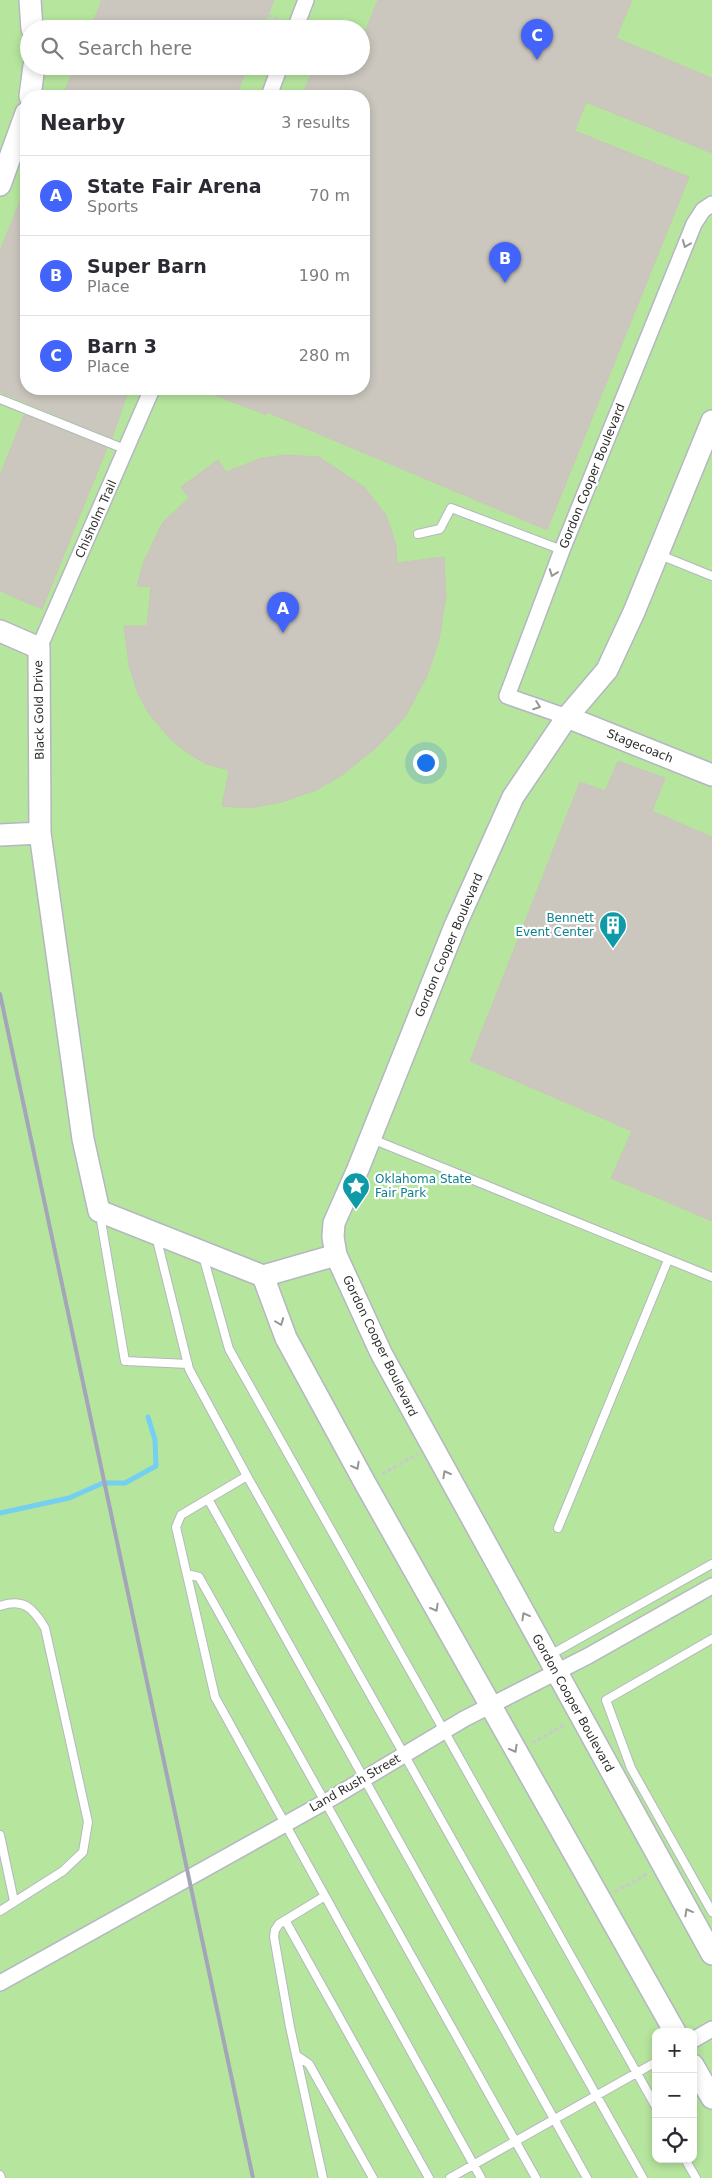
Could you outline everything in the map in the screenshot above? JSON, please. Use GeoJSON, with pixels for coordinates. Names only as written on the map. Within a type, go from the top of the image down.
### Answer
{"type":"FeatureCollection","features":[{"type":"Feature","properties":{"kind":"street"},"geometry":{"type":"LineString","coordinates":[[298,20],[306,0]]}},
{"type":"Feature","properties":{"kind":"street"},"geometry":{"type":"LineString","coordinates":[[31,90],[33,75]]}},
{"type":"Feature","properties":{"kind":"street"},"geometry":{"type":"LineString","coordinates":[[270,90],[276,75]]}},
{"type":"Feature","properties":{"kind":"street"},"geometry":{"type":"LineString","coordinates":[[0,185],[20,130]]}},
{"type":"Feature","properties":{"kind":"street","name":"Gordon Cooper Boulevard"},"geometry":{"type":"LineString","coordinates":[[567,717],[508,696],[562,550],[694,224],[703,210],[712,204]]}},
{"type":"Feature","properties":{"kind":"street","name":"Chisholm Trail"},"geometry":{"type":"LineString","coordinates":[[39,648],[150,395]]}},
{"type":"Feature","properties":{"kind":"street","name":"Gordon Cooper Boulevard"},"geometry":{"type":"LineString","coordinates":[[712,421],[658,554],[607,670],[567,717],[513,797],[455,926],[370,1138],[334,1222],[333,1237],[336,1255],[381,1353],[712,1954]]}},
{"type":"Feature","properties":{"kind":"street","name":"Black Gold Drive"},"geometry":{"type":"LineString","coordinates":[[0,631],[39,648],[35,827],[83,1138],[99,1211]]}},
{"type":"Feature","properties":{"kind":"street","name":"Stagecoach"},"geometry":{"type":"LineString","coordinates":[[567,717],[712,776]]}},
{"type":"Feature","properties":{"kind":"street"},"geometry":{"type":"LineString","coordinates":[[0,835],[35,827]]}},
{"type":"Feature","properties":{"kind":"street"},"geometry":{"type":"LineString","coordinates":[[99,1211],[263,1276],[336,1255]]}},
{"type":"Feature","properties":{"kind":"street"},"geometry":{"type":"LineString","coordinates":[[263,1276],[286,1338],[365,1483],[673,2028]]}},
{"type":"Feature","properties":{"kind":"street","name":"Land Rush Street"},"geometry":{"type":"LineString","coordinates":[[0,1983],[324,1802],[490,1705],[551,1664],[712,1586]]}},
{"type":"Feature","properties":{"kind":"street"},"geometry":{"type":"LineString","coordinates":[[697,2038],[712,2029]]}},
{"type":"Feature","properties":{"kind":"street"},"geometry":{"type":"LineString","coordinates":[[697,2072],[712,2098]]}},
{"type":"Feature","properties":{"kind":"lane"},"geometry":{"type":"LineString","coordinates":[[0,399],[127,450]]}},
{"type":"Feature","properties":{"kind":"lane"},"geometry":{"type":"LineString","coordinates":[[418,534],[440,529],[451,508],[562,550]]}},
{"type":"Feature","properties":{"kind":"lane"},"geometry":{"type":"LineString","coordinates":[[658,554],[712,576]]}},
{"type":"Feature","properties":{"kind":"lane"},"geometry":{"type":"LineString","coordinates":[[370,1138],[712,1277]]}},
{"type":"Feature","properties":{"kind":"lane"},"geometry":{"type":"LineString","coordinates":[[99,1211],[125,1361],[188,1364]]}},
{"type":"Feature","properties":{"kind":"lane"},"geometry":{"type":"LineString","coordinates":[[155,1233],[188,1364],[247,1476],[642,2178]]}},
{"type":"Feature","properties":{"kind":"lane"},"geometry":{"type":"LineString","coordinates":[[202,1252],[229,1349],[652,2100]]}},
{"type":"Feature","properties":{"kind":"lane"},"geometry":{"type":"LineString","coordinates":[[558,1528],[668,1260]]}},
{"type":"Feature","properties":{"kind":"lane"},"geometry":{"type":"LineString","coordinates":[[247,1476],[181,1515],[176,1527],[214,1697],[286,1823],[481,2178]]}},
{"type":"Feature","properties":{"kind":"lane"},"geometry":{"type":"LineString","coordinates":[[208,1499],[587,2178]]}},
{"type":"Feature","properties":{"kind":"lane"},"geometry":{"type":"LineString","coordinates":[[551,1664],[712,1564]]}},
{"type":"Feature","properties":{"kind":"lane"},"geometry":{"type":"LineString","coordinates":[[187,1574],[199,1577],[536,2178]]}},
{"type":"Feature","properties":{"kind":"lane"},"geometry":{"type":"LineString","coordinates":[[0,1606],[13,1602],[34,1609],[45,1628],[88,1822],[83,1852],[63,1871],[0,1911]]}},
{"type":"Feature","properties":{"kind":"lane"},"geometry":{"type":"LineString","coordinates":[[712,1640],[606,1700],[631,1768],[712,1912]]}},
{"type":"Feature","properties":{"kind":"lane"},"geometry":{"type":"LineString","coordinates":[[0,1836],[14,1902]]}},
{"type":"Feature","properties":{"kind":"lane"},"geometry":{"type":"LineString","coordinates":[[323,2178],[296,2055],[274,1937],[275,1930],[285,1920],[325,1896]]}},
{"type":"Feature","properties":{"kind":"lane"},"geometry":{"type":"LineString","coordinates":[[285,1920],[429,2178]]}},
{"type":"Feature","properties":{"kind":"lane"},"geometry":{"type":"LineString","coordinates":[[296,2055],[309,2064],[374,2178]]}},
{"type":"Feature","properties":{"kind":"lane"},"geometry":{"type":"LineString","coordinates":[[450,2178],[652,2064]]}},
{"type":"Feature","properties":{"kind":"lane"},"geometry":{"type":"LineString","coordinates":[[687,2163],[696,2178]]}},
{"type":"Feature","properties":{"kind":"path"},"geometry":{"type":"LineString","coordinates":[[268,15],[279,20]]}},
{"type":"Feature","properties":{"kind":"path"},"geometry":{"type":"LineString","coordinates":[[365,1483],[431,1446]]}},
{"type":"Feature","properties":{"kind":"path"},"geometry":{"type":"LineString","coordinates":[[516,1752],[580,1717]]}},
{"type":"Feature","properties":{"kind":"path"},"geometry":{"type":"LineString","coordinates":[[600,1900],[663,1866]]}},
{"type":"Feature","properties":{"kind":"green space","name":"Oklahoma State Fair Park"},"geometry":{"type":"Polygon","coordinates":[[[0,0],[712,0],[712,2178],[0,2178],[0,0]]]}},
{"type":"Feature","properties":{"kind":"building"},"geometry":{"type":"Polygon","coordinates":[[[102,0],[274,0],[266,20],[94,20],[102,0]]]}},
{"type":"Feature","properties":{"kind":"building"},"geometry":{"type":"Polygon","coordinates":[[[378,0],[632,0],[616,38],[712,78],[712,153],[586,102],[575,131],[689,177],[547,530],[267,412],[266,415],[215,395],[370,395],[370,90],[304,90],[310,75],[370,75],[370,20],[378,0]]]}},
{"type":"Feature","properties":{"kind":"building"},"geometry":{"type":"Polygon","coordinates":[[[71,75],[244,75],[238,90],[65,90],[71,75]]]}},
{"type":"Feature","properties":{"kind":"building"},"geometry":{"type":"Polygon","coordinates":[[[20,202],[20,395],[127,395],[112,438],[0,392],[0,250],[20,202]]]}},
{"type":"Feature","properties":{"kind":"building"},"geometry":{"type":"Polygon","coordinates":[[[24,415],[107,448],[42,609],[0,591],[0,475],[24,415]]]}},
{"type":"Feature","properties":{"kind":"building"},"geometry":{"type":"Polygon","coordinates":[[[286,455],[319,457],[364,487],[386,515],[396,545],[397,563],[444,557],[446,596],[439,640],[427,676],[405,717],[376,748],[341,776],[316,790],[282,802],[249,808],[222,806],[229,770],[206,764],[188,753],[171,740],[149,714],[138,694],[129,665],[124,626],[147,626],[151,587],[137,586],[144,561],[163,522],[189,498],[181,487],[218,460],[226,472],[262,458],[286,455]]]}},
{"type":"Feature","properties":{"kind":"building","name":"Bennett Event Center"},"geometry":{"type":"Polygon","coordinates":[[[618,761],[665,778],[652,811],[712,837],[712,1221],[611,1178],[632,1131],[470,1061],[580,782],[605,791],[618,761]]]}},
{"type":"Feature","properties":{"kind":"waterway"},"geometry":{"type":"LineString","coordinates":[[0,1513],[69,1498],[103,1483],[125,1483],[156,1466],[155,1440],[148,1417]]}},
{"type":"Feature","properties":{"kind":"railway"},"geometry":{"type":"LineString","coordinates":[[0,994],[253,2178]]}},
{"type":"Feature","properties":{"kind":"place","name":"Barn 3"},"geometry":{"type":"Point","coordinates":[537,60]}},
{"type":"Feature","properties":{"kind":"place","name":"Super Barn"},"geometry":{"type":"Point","coordinates":[505,283]}},
{"type":"Feature","properties":{"kind":"place","name":"State Fair Arena"},"geometry":{"type":"Point","coordinates":[283,633]}},
{"type":"Feature","properties":{"kind":"place","name":"Bennett Event Center"},"geometry":{"type":"Point","coordinates":[613,949]}},
{"type":"Feature","properties":{"kind":"place","name":"Oklahoma State Fair Park"},"geometry":{"type":"Point","coordinates":[356,1210]}}]}
